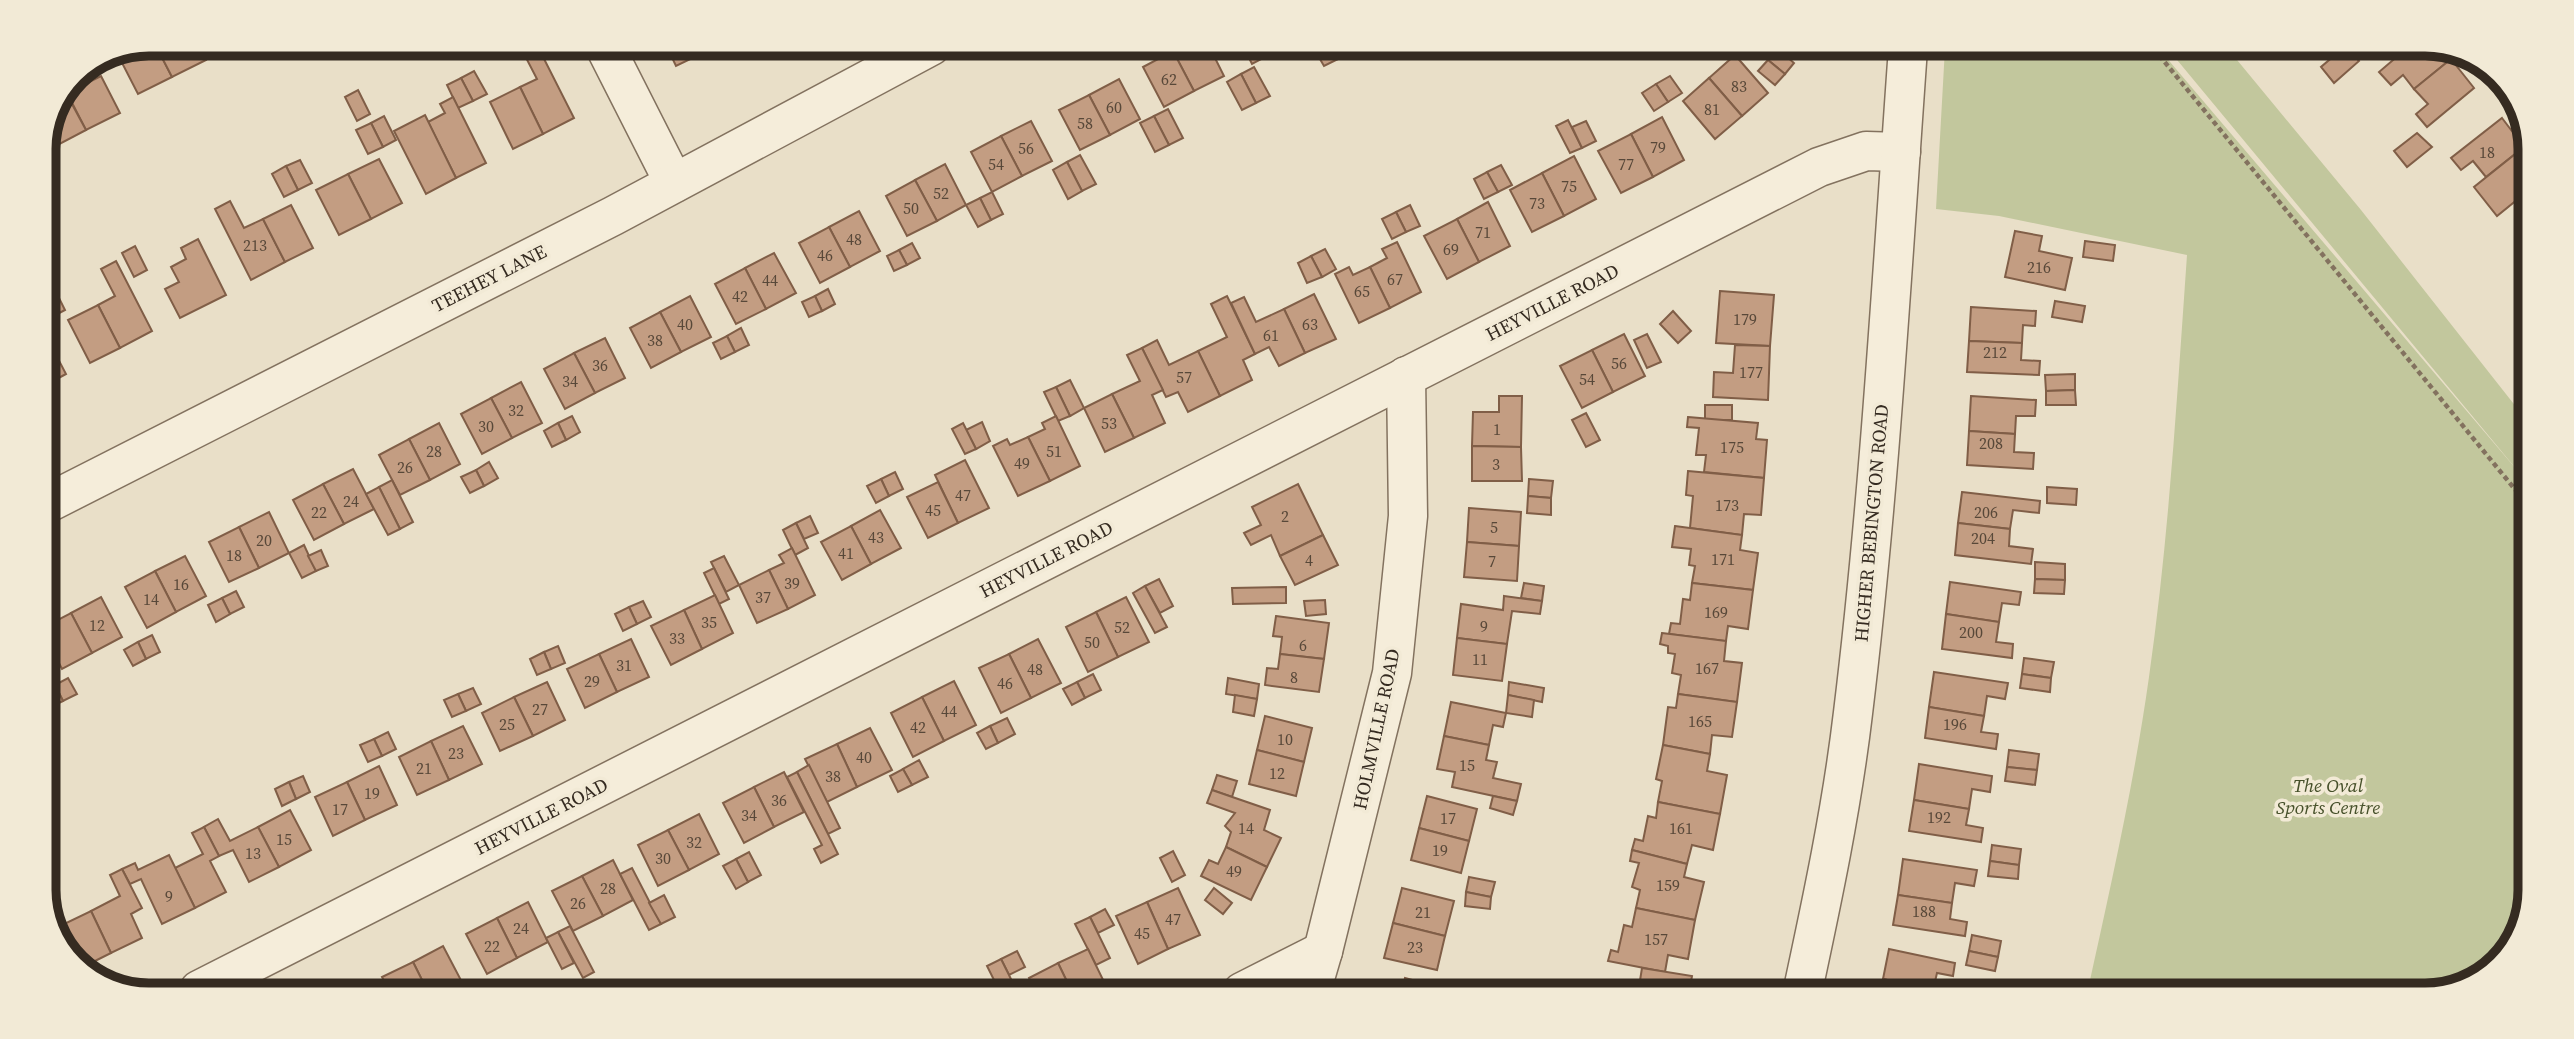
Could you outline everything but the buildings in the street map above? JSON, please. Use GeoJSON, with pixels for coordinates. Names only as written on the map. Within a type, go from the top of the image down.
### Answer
{"type":"FeatureCollection","features":[{"type":"Feature","properties":{"kind":"street"},"geometry":{"type":"LineString","coordinates":[[610,56],[674,183]]}},
{"type":"Feature","properties":{"kind":"street","name":"TEEHEY LANE"},"geometry":{"type":"LineString","coordinates":[[56,499],[674,183],[912,56]]}},
{"type":"Feature","properties":{"kind":"street","name":"HIGHER BEBINGTON ROAD"},"geometry":{"type":"LineString","coordinates":[[1804,983],[1828,872],[1853,714],[1884,389],[1907,56]]}},
{"type":"Feature","properties":{"kind":"street","name":"HEYVILLE ROAD"},"geometry":{"type":"LineString","coordinates":[[213,983],[1819,167],[1866,151],[1901,152]]}},
{"type":"Feature","properties":{"kind":"street","name":"HOLMVILLE ROAD"},"geometry":{"type":"LineString","coordinates":[[1314,983],[1392,673],[1408,516],[1406,376]]}},
{"type":"Feature","properties":{"kind":"street"},"geometry":{"type":"LineString","coordinates":[[1260,983],[1323,951]]}},
{"type":"Feature","properties":{"kind":"path"},"geometry":{"type":"LineString","coordinates":[[2160,56],[2518,492]]}},
{"type":"Feature","properties":{"kind":"green space","name":"The Oval Sports Centre"},"geometry":{"type":"Polygon","coordinates":[[[1945,56],[2165,56],[2518,471],[2518,890],[2513,920],[2508,931],[2499,947],[2482,964],[2455,978],[2425,983],[2089,983],[2129,797],[2149,677],[2167,519],[2187,255],[1999,216],[1936,209],[1945,56]]]}},
{"type":"Feature","properties":{"kind":"green space","name":"The Oval Sports Centre"},"geometry":{"type":"Polygon","coordinates":[[[2174,56],[2234,56],[2361,210],[2518,409],[2518,471],[2174,56]]]}}]}
